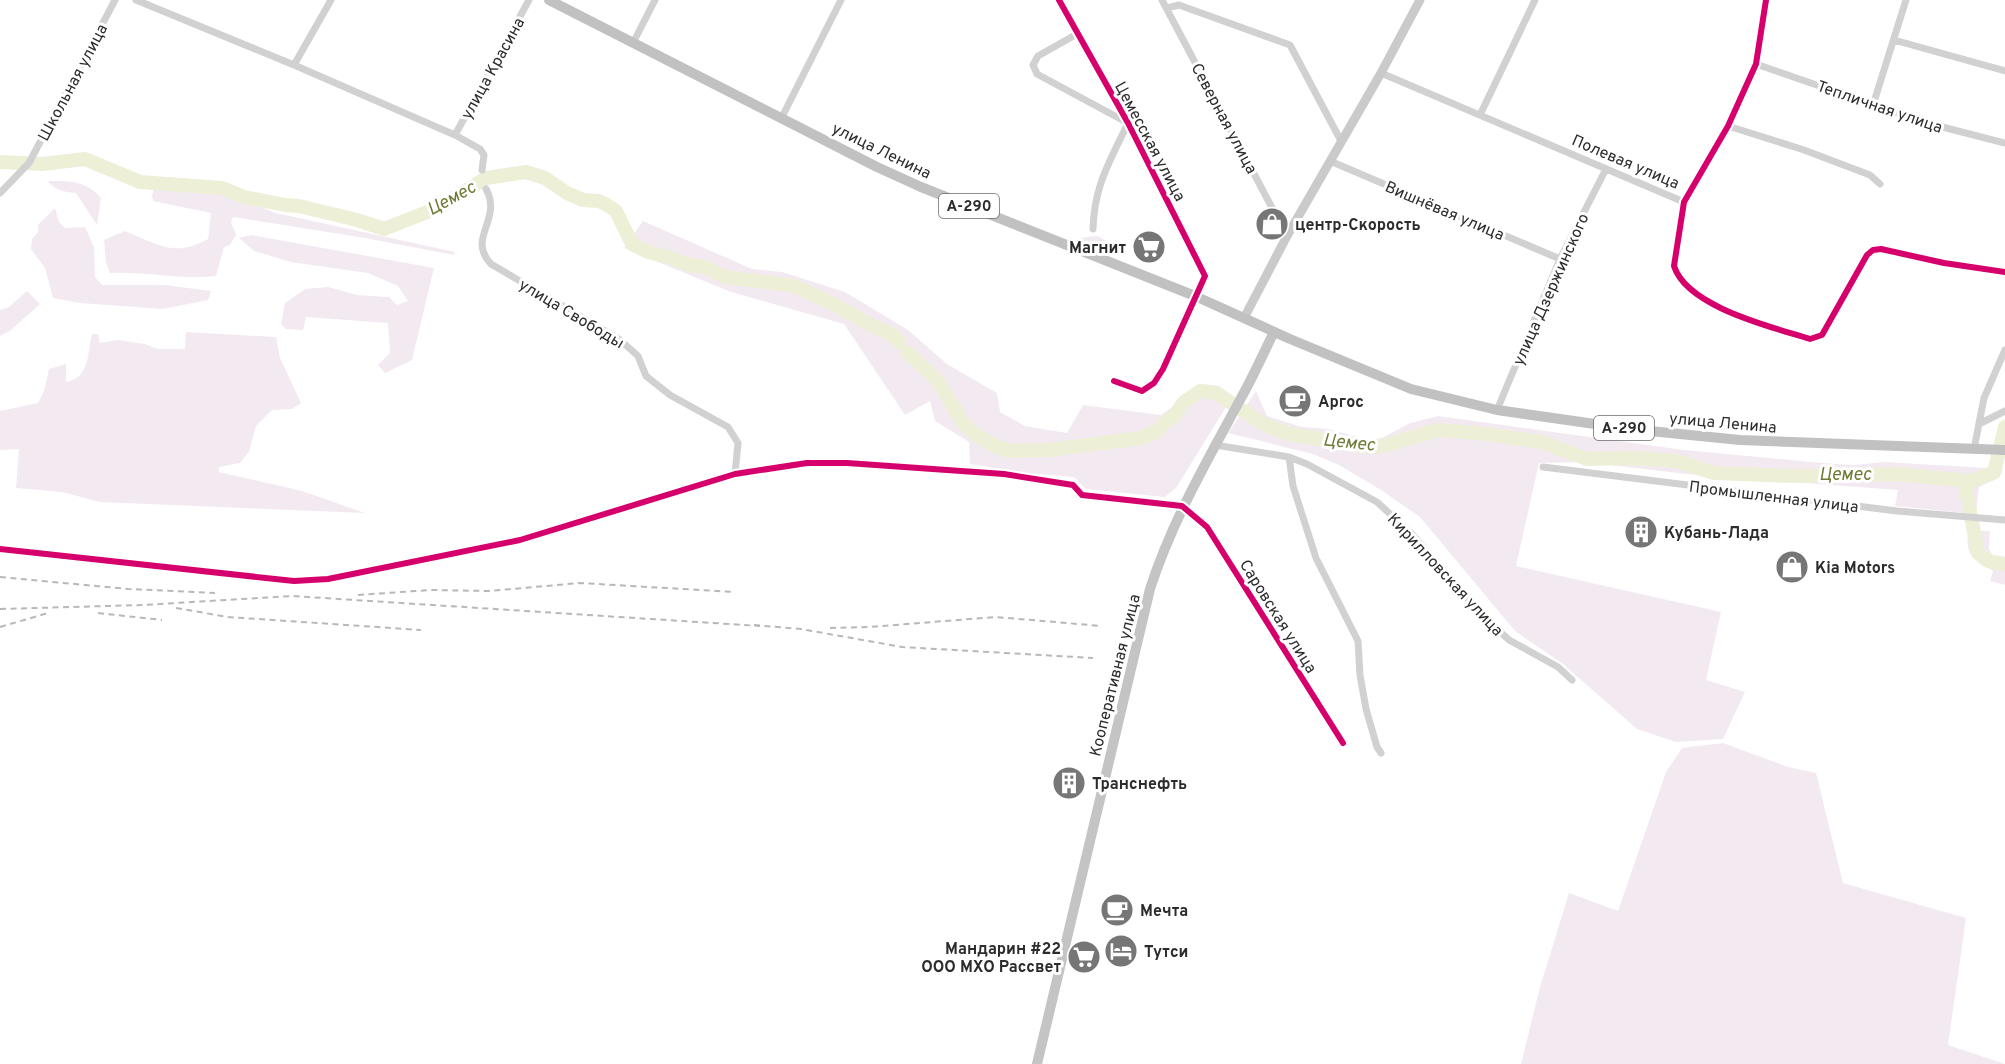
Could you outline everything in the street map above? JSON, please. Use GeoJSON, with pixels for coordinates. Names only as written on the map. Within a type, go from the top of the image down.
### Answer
{"type":"FeatureCollection","features":[{"type":"Feature","properties":{"kind":"highway","name":"улица Ленина"},"geometry":{"type":"LineString","coordinates":[[549,0],[921,187],[1195,296],[1274,332],[1411,389],[1497,410],[1630,429],[1740,440],[2005,450]]}},
{"type":"Feature","properties":{"kind":"main road"},"geometry":{"type":"LineString","coordinates":[[1244,318],[1287,236],[1381,73],[1420,0]]}},
{"type":"Feature","properties":{"kind":"main road","name":"Кооперативная улица"},"geometry":{"type":"LineString","coordinates":[[1037,1064],[1150,589],[1160,558],[1274,332]]}},
{"type":"Feature","properties":{"kind":"street","name":"Школьная улица"},"geometry":{"type":"LineString","coordinates":[[0,193],[29,163],[115,0]]}},
{"type":"Feature","properties":{"kind":"street"},"geometry":{"type":"LineString","coordinates":[[136,0],[455,135],[480,148],[484,154],[482,170]]}},
{"type":"Feature","properties":{"kind":"street"},"geometry":{"type":"LineString","coordinates":[[294,65],[331,0]]}},
{"type":"Feature","properties":{"kind":"street","name":"улица Красина"},"geometry":{"type":"LineString","coordinates":[[455,135],[529,0]]}},
{"type":"Feature","properties":{"kind":"street"},"geometry":{"type":"LineString","coordinates":[[633,43],[656,0]]}},
{"type":"Feature","properties":{"kind":"street"},"geometry":{"type":"LineString","coordinates":[[782,117],[841,0]]}},
{"type":"Feature","properties":{"kind":"street","name":"Цемесская улица"},"geometry":{"type":"LineString","coordinates":[[1059,0],[1128,123],[1205,276],[1195,296]]}},
{"type":"Feature","properties":{"kind":"street","name":"Северная улица"},"geometry":{"type":"LineString","coordinates":[[1162,0],[1287,236]]}},
{"type":"Feature","properties":{"kind":"street"},"geometry":{"type":"LineString","coordinates":[[1480,115],[1534,0]]}},
{"type":"Feature","properties":{"kind":"street"},"geometry":{"type":"LineString","coordinates":[[1684,202],[1728,126],[1756,64],[1766,0]]}},
{"type":"Feature","properties":{"kind":"street"},"geometry":{"type":"LineString","coordinates":[[1873,105],[1906,0]]}},
{"type":"Feature","properties":{"kind":"street"},"geometry":{"type":"LineString","coordinates":[[1167,8],[1179,4],[1290,45],[1341,141]]}},
{"type":"Feature","properties":{"kind":"street"},"geometry":{"type":"LineString","coordinates":[[1077,34],[1038,56],[1033,65],[1037,74],[1128,123],[1100,183],[1094,207],[1093,229]]}},
{"type":"Feature","properties":{"kind":"street"},"geometry":{"type":"LineString","coordinates":[[1894,40],[2005,70]]}},
{"type":"Feature","properties":{"kind":"street","name":"Тепличная улица"},"geometry":{"type":"LineString","coordinates":[[1756,64],[1923,122],[2005,143]]}},
{"type":"Feature","properties":{"kind":"street","name":"Полевая улица"},"geometry":{"type":"LineString","coordinates":[[1381,73],[1684,202],[1674,266],[1677,276],[1690,291],[1736,315],[1810,339],[1822,335],[1867,255],[1873,250],[1881,249],[1944,263],[2005,272]]}},
{"type":"Feature","properties":{"kind":"street"},"geometry":{"type":"LineString","coordinates":[[1728,126],[1804,150],[1870,175],[1880,184]]}},
{"type":"Feature","properties":{"kind":"street","name":"Вишнёвая улица"},"geometry":{"type":"LineString","coordinates":[[1330,161],[1560,260]]}},
{"type":"Feature","properties":{"kind":"street","name":"улица Дзержинского"},"geometry":{"type":"LineString","coordinates":[[1497,410],[1560,260],[1606,169]]}},
{"type":"Feature","properties":{"kind":"street","name":"улица Свободы"},"geometry":{"type":"LineString","coordinates":[[486,189],[491,197],[491,209],[480,247],[484,257],[491,264],[620,339],[638,356],[646,376],[670,395],[728,427],[738,443],[735,474]]}},
{"type":"Feature","properties":{"kind":"street"},"geometry":{"type":"LineString","coordinates":[[1114,381],[1142,392],[1154,383],[1163,369],[1195,296]]}},
{"type":"Feature","properties":{"kind":"street"},"geometry":{"type":"LineString","coordinates":[[1974,449],[1984,398],[2005,350]]}},
{"type":"Feature","properties":{"kind":"street"},"geometry":{"type":"LineString","coordinates":[[1979,424],[2005,411]]}},
{"type":"Feature","properties":{"kind":"street","name":"Кирилловская улица"},"geometry":{"type":"LineString","coordinates":[[1215,445],[1288,457],[1316,468],[1377,502],[1413,535],[1482,615],[1509,640],[1558,667],[1572,680]]}},
{"type":"Feature","properties":{"kind":"street"},"geometry":{"type":"LineString","coordinates":[[1288,457],[1293,486],[1316,558],[1358,641],[1360,675],[1366,709],[1377,747],[1381,753]]}},
{"type":"Feature","properties":{"kind":"street"},"geometry":{"type":"LineString","coordinates":[[0,549],[294,581],[328,579],[520,540],[735,474],[807,463],[1004,474],[1073,485],[1082,495],[1184,508]]}},
{"type":"Feature","properties":{"kind":"street","name":"Промышленная улица"},"geometry":{"type":"LineString","coordinates":[[1543,467],[1765,495],[2005,520]]}},
{"type":"Feature","properties":{"kind":"street","name":"Саровская улица"},"geometry":{"type":"LineString","coordinates":[[1184,508],[1207,527],[1343,743]]}},
{"type":"Feature","properties":{"kind":"shaded area"},"geometry":{"type":"Polygon","coordinates":[[[47,181],[76,183],[95,192],[101,198],[97,225],[76,193],[60,190],[47,181]]]}},
{"type":"Feature","properties":{"kind":"shaded area"},"geometry":{"type":"Polygon","coordinates":[[[154,186],[221,192],[276,213],[455,252],[454,255],[233,217],[231,222],[236,235],[230,245],[224,247],[216,276],[110,273],[106,262],[104,240],[125,231],[156,244],[175,248],[196,245],[208,239],[211,213],[153,201],[154,186]]]}},
{"type":"Feature","properties":{"kind":"shaded area"},"geometry":{"type":"Polygon","coordinates":[[[55,208],[59,222],[65,228],[85,227],[94,247],[95,277],[102,285],[165,285],[211,291],[208,300],[163,309],[80,303],[53,298],[45,268],[31,249],[32,239],[38,232],[38,225],[55,208]]]}},
{"type":"Feature","properties":{"kind":"shaded area"},"geometry":{"type":"Polygon","coordinates":[[[643,221],[752,269],[782,272],[845,292],[908,330],[947,364],[997,393],[1000,412],[1025,426],[1067,433],[1083,405],[1161,415],[1203,384],[1219,386],[1233,396],[1176,488],[1165,497],[1086,489],[1074,477],[1027,473],[970,464],[969,442],[935,421],[930,401],[905,415],[844,324],[731,292],[624,248],[643,221]]]}},
{"type":"Feature","properties":{"kind":"shaded area"},"geometry":{"type":"Polygon","coordinates":[[[251,235],[434,268],[412,360],[385,373],[378,365],[390,353],[388,323],[306,317],[303,330],[286,329],[281,324],[285,303],[305,289],[328,287],[357,295],[389,297],[397,305],[408,301],[398,286],[368,273],[291,262],[254,251],[239,238],[251,235]]]}},
{"type":"Feature","properties":{"kind":"shaded area"},"geometry":{"type":"Polygon","coordinates":[[[1098,236],[1108,242],[1109,249],[1106,250],[1078,238],[1098,236]]]}},
{"type":"Feature","properties":{"kind":"shaded area"},"geometry":{"type":"Polygon","coordinates":[[[27,291],[40,304],[11,330],[0,336],[0,310],[9,307],[27,291]]]}},
{"type":"Feature","properties":{"kind":"shaded area"},"geometry":{"type":"Polygon","coordinates":[[[186,332],[276,337],[280,358],[301,403],[292,409],[272,410],[256,426],[249,452],[240,463],[219,467],[219,472],[302,491],[365,513],[100,502],[62,492],[16,488],[19,449],[0,450],[0,411],[38,403],[44,391],[49,369],[66,364],[66,382],[79,376],[86,364],[92,334],[98,334],[100,343],[118,340],[145,344],[158,349],[185,349],[186,332]]]}},
{"type":"Feature","properties":{"kind":"shaded area"},"geometry":{"type":"Polygon","coordinates":[[[1256,391],[1267,416],[1302,427],[1329,429],[1367,440],[1382,438],[1410,423],[1438,416],[1684,450],[1822,463],[1854,465],[1885,462],[2003,469],[1999,478],[1979,487],[1976,514],[1895,506],[1898,490],[1686,474],[1585,462],[1539,463],[1516,566],[1721,612],[1706,680],[1745,692],[1723,739],[1676,742],[1637,729],[1563,664],[1515,631],[1420,517],[1381,490],[1339,465],[1313,454],[1228,433],[1256,391]]]}},
{"type":"Feature","properties":{"kind":"shaded area"},"geometry":{"type":"Polygon","coordinates":[[[1968,530],[1990,531],[1989,549],[1993,556],[2005,557],[2005,585],[1990,581],[1993,571],[1971,555],[1968,546],[1968,530]]]}},
{"type":"Feature","properties":{"kind":"shaded area"},"geometry":{"type":"Polygon","coordinates":[[[1723,743],[1788,767],[1816,773],[1843,883],[1966,918],[1948,1045],[2005,1064],[1521,1064],[1540,987],[1569,893],[1618,911],[1666,772],[1682,748],[1723,743]]]}},
{"type":"Feature","properties":{"kind":"waterway","name":"Цемес"},"geometry":{"type":"LineString","coordinates":[[0,162],[42,164],[85,159],[140,182],[222,188],[244,197],[299,206],[384,229],[440,207],[486,178],[526,172],[545,178],[567,193],[583,200],[599,201],[607,205],[616,211],[632,244],[648,252],[692,266],[702,266],[726,277],[795,286],[893,335],[899,342]]}},
{"type":"Feature","properties":{"kind":"waterway","name":"Цемес"},"geometry":{"type":"LineString","coordinates":[[907,352],[938,381],[963,423],[976,435],[995,446],[1010,451],[1048,450],[1141,438],[1158,431],[1166,421],[1175,416],[1183,403],[1200,391],[1216,393],[1265,425],[1289,434],[1356,445],[1378,447],[1437,430],[1477,433],[1542,442],[1587,459],[1632,458],[1676,461],[1714,473],[1792,476],[1893,474],[1972,481],[1994,472],[2005,427]]}},
{"type":"Feature","properties":{"kind":"waterway","name":"Цемес"},"geometry":{"type":"LineString","coordinates":[[1964,480],[1978,553],[1988,561],[2005,564]]}},
{"type":"Feature","properties":{"kind":"railway"},"geometry":{"type":"LineString","coordinates":[[0,577],[128,589],[215,593]]}},
{"type":"Feature","properties":{"kind":"railway"},"geometry":{"type":"LineString","coordinates":[[358,595],[430,590],[489,591],[580,583],[735,592]]}},
{"type":"Feature","properties":{"kind":"railway"},"geometry":{"type":"LineString","coordinates":[[0,609],[143,605],[292,596],[760,626]]}},
{"type":"Feature","properties":{"kind":"railway"},"geometry":{"type":"LineString","coordinates":[[176,608],[228,617],[421,630]]}},
{"type":"Feature","properties":{"kind":"railway"},"geometry":{"type":"LineString","coordinates":[[0,627],[48,613]]}},
{"type":"Feature","properties":{"kind":"railway"},"geometry":{"type":"LineString","coordinates":[[98,613],[162,620]]}},
{"type":"Feature","properties":{"kind":"railway"},"geometry":{"type":"LineString","coordinates":[[830,628],[995,617],[1102,626]]}},
{"type":"Feature","properties":{"kind":"railway"},"geometry":{"type":"LineString","coordinates":[[754,625],[801,629],[902,647],[1093,658]]}},
{"type":"Feature","properties":{"kind":"cycle path"},"geometry":{"type":"LineString","coordinates":[[1059,0],[1128,123],[1205,276],[1163,369],[1154,383],[1142,391],[1114,381]]}},
{"type":"Feature","properties":{"kind":"cycle path"},"geometry":{"type":"LineString","coordinates":[[1766,0],[1756,64],[1728,126],[1684,202],[1674,266],[1682,280],[1695,293],[1713,304],[1754,321],[1810,339],[1822,335],[1867,255],[1873,250],[1881,249],[1944,263],[2005,272]]}},
{"type":"Feature","properties":{"kind":"cycle path"},"geometry":{"type":"LineString","coordinates":[[0,549],[294,581],[328,579],[520,540],[735,474],[807,463],[847,463],[1004,474],[1073,485],[1082,495],[1182,506],[1207,527],[1343,743]]}},
{"type":"Feature","properties":{"kind":"place","name":"центр-Скорость"},"geometry":{"type":"Point","coordinates":[1272,224]}},
{"type":"Feature","properties":{"kind":"place","name":"Магнит"},"geometry":{"type":"Point","coordinates":[1149,247]}},
{"type":"Feature","properties":{"kind":"place","name":"Аргос"},"geometry":{"type":"Point","coordinates":[1295,401]}},
{"type":"Feature","properties":{"kind":"place","name":"Кубань-Лада"},"geometry":{"type":"Point","coordinates":[1641,532]}},
{"type":"Feature","properties":{"kind":"place","name":"Kia Motors"},"geometry":{"type":"Point","coordinates":[1792,567]}},
{"type":"Feature","properties":{"kind":"place","name":"Транснефть"},"geometry":{"type":"Point","coordinates":[1069,783]}},
{"type":"Feature","properties":{"kind":"place","name":"Мечта"},"geometry":{"type":"Point","coordinates":[1117,910]}},
{"type":"Feature","properties":{"kind":"place","name":"Тутси"},"geometry":{"type":"Point","coordinates":[1121,951]}},
{"type":"Feature","properties":{"kind":"place","name":"Мандарин #22 ООО МХО Рассвет"},"geometry":{"type":"Point","coordinates":[1084,957]}}]}
